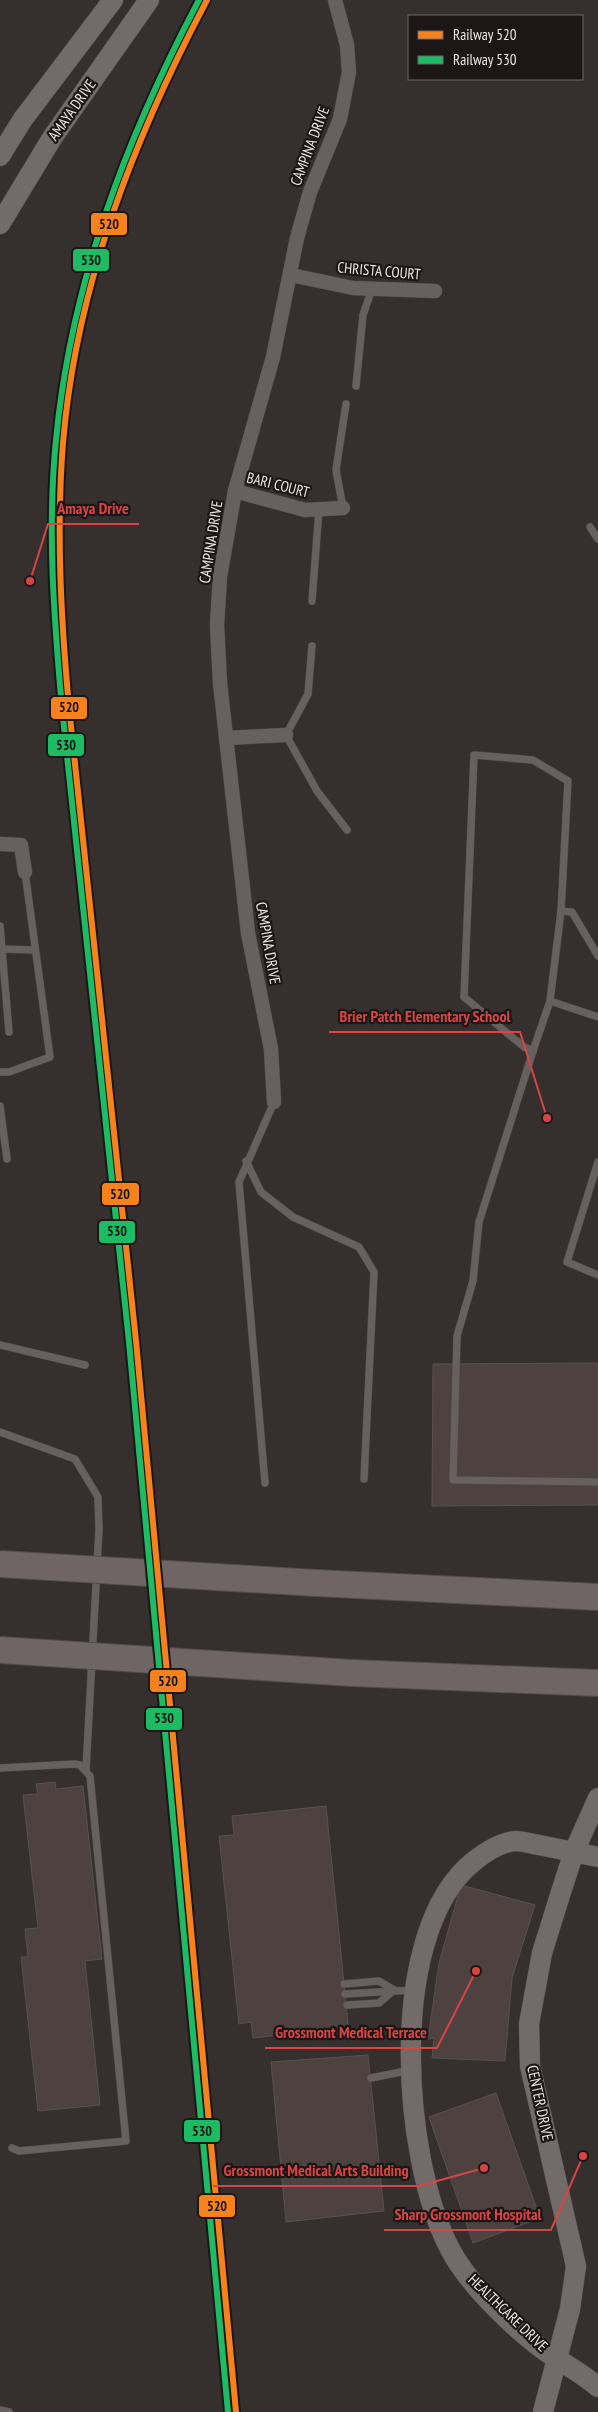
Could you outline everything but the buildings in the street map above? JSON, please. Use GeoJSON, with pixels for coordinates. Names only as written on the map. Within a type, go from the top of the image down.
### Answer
{"type":"FeatureCollection","features":[{"type":"Feature","properties":{"kind":"highway"},"geometry":{"type":"LineString","coordinates":[[0,1564],[598,1598]]}},
{"type":"Feature","properties":{"kind":"highway"},"geometry":{"type":"LineString","coordinates":[[0,1650],[352,1673],[598,1683]]}},
{"type":"Feature","properties":{"kind":"highway"},"geometry":{"type":"LineString","coordinates":[[530,1681],[598,1692]]}},
{"type":"Feature","properties":{"kind":"street"},"geometry":{"type":"LineString","coordinates":[[0,156],[23,119],[114,0]]}},
{"type":"Feature","properties":{"kind":"street","name":"AMAYA DRIVE"},"geometry":{"type":"LineString","coordinates":[[0,224],[52,138],[149,0]]}},
{"type":"Feature","properties":{"kind":"street","name":"CAMPINA DRIVE"},"geometry":{"type":"LineString","coordinates":[[274,1102],[271,1049],[248,933],[220,684],[217,625],[220,577],[235,491],[273,356],[291,276],[297,238],[310,192],[340,119],[349,72],[348,44],[335,0]]}},
{"type":"Feature","properties":{"kind":"street","name":"CHRISTA COURT"},"geometry":{"type":"LineString","coordinates":[[291,276],[353,288],[436,291]]}},
{"type":"Feature","properties":{"kind":"street","name":"BARI COURT"},"geometry":{"type":"LineString","coordinates":[[235,491],[305,510],[343,508]]}},
{"type":"Feature","properties":{"kind":"street"},"geometry":{"type":"LineString","coordinates":[[226,738],[286,735]]}},
{"type":"Feature","properties":{"kind":"street"},"geometry":{"type":"LineString","coordinates":[[0,844],[21,846],[24,872]]}},
{"type":"Feature","properties":{"kind":"street","name":"CENTER DRIVE"},"geometry":{"type":"LineString","coordinates":[[543,2412],[570,2309],[576,2266],[530,2066],[529,2024],[542,1953],[574,1852],[598,1798]]}},
{"type":"Feature","properties":{"kind":"street","name":"HEALTHCARE DRIVE"},"geometry":{"type":"LineString","coordinates":[[598,1857],[516,1841],[487,1851],[456,1875],[431,1919],[419,1964],[410,2043],[415,2128],[433,2208],[450,2249],[473,2284],[522,2332],[556,2359],[580,2372],[598,2387]]}},
{"type":"Feature","properties":{"kind":"lane"},"geometry":{"type":"LineString","coordinates":[[356,386],[363,314],[372,289]]}},
{"type":"Feature","properties":{"kind":"lane"},"geometry":{"type":"LineString","coordinates":[[343,508],[336,470],[346,404]]}},
{"type":"Feature","properties":{"kind":"lane"},"geometry":{"type":"LineString","coordinates":[[312,601],[319,509]]}},
{"type":"Feature","properties":{"kind":"lane"},"geometry":{"type":"LineString","coordinates":[[590,527],[598,539]]}},
{"type":"Feature","properties":{"kind":"lane"},"geometry":{"type":"LineString","coordinates":[[312,646],[308,694],[286,735],[317,791],[347,830]]}},
{"type":"Feature","properties":{"kind":"lane"},"geometry":{"type":"LineString","coordinates":[[533,1051],[524,1048],[464,998],[474,754],[533,760],[568,781],[561,911],[550,1000],[478,1222],[473,1281],[457,1336],[453,1480],[598,1482]]}},
{"type":"Feature","properties":{"kind":"lane"},"geometry":{"type":"LineString","coordinates":[[0,1072],[9,1072],[50,1057],[24,872]]}},
{"type":"Feature","properties":{"kind":"lane"},"geometry":{"type":"LineString","coordinates":[[561,911],[572,912],[598,956]]}},
{"type":"Feature","properties":{"kind":"lane"},"geometry":{"type":"LineString","coordinates":[[0,926],[9,1032]]}},
{"type":"Feature","properties":{"kind":"lane"},"geometry":{"type":"LineString","coordinates":[[2,949],[35,950]]}},
{"type":"Feature","properties":{"kind":"lane"},"geometry":{"type":"LineString","coordinates":[[550,1000],[598,1017]]}},
{"type":"Feature","properties":{"kind":"lane"},"geometry":{"type":"LineString","coordinates":[[264,1483],[238,1182],[274,1102]]}},
{"type":"Feature","properties":{"kind":"lane"},"geometry":{"type":"LineString","coordinates":[[0,1106],[7,1159]]}},
{"type":"Feature","properties":{"kind":"lane"},"geometry":{"type":"LineString","coordinates":[[246,1161],[261,1192],[294,1217],[360,1247],[374,1272],[364,1479]]}},
{"type":"Feature","properties":{"kind":"lane"},"geometry":{"type":"LineString","coordinates":[[598,1162],[567,1262],[598,1275]]}},
{"type":"Feature","properties":{"kind":"lane"},"geometry":{"type":"LineString","coordinates":[[0,1345],[85,1365]]}},
{"type":"Feature","properties":{"kind":"lane"},"geometry":{"type":"LineString","coordinates":[[0,1432],[75,1459],[98,1497],[99,1528],[86,1770]]}},
{"type":"Feature","properties":{"kind":"lane"},"geometry":{"type":"LineString","coordinates":[[0,1768],[75,1764],[86,1770],[90,1776],[126,2141],[19,2151],[12,2148]]}},
{"type":"Feature","properties":{"kind":"lane"},"geometry":{"type":"LineString","coordinates":[[344,1984],[378,1981],[394,1990]]}},
{"type":"Feature","properties":{"kind":"lane"},"geometry":{"type":"LineString","coordinates":[[347,2005],[378,2002],[394,1990]]}},
{"type":"Feature","properties":{"kind":"lane"},"geometry":{"type":"LineString","coordinates":[[345,1994],[416,1990]]}},
{"type":"Feature","properties":{"kind":"lane"},"geometry":{"type":"LineString","coordinates":[[371,2078],[412,2070]]}},
{"type":"Feature","properties":{"kind":"lane"},"geometry":{"type":"LineString","coordinates":[[0,2410],[9,2412]]}},
{"type":"Feature","properties":{"kind":"rail line","name":"530"},"geometry":{"type":"LineString","coordinates":[[199,0],[148,105],[126,158],[89,268],[74,324],[63,382],[53,473],[52,540],[54,608],[62,708],[129,1342],[228,2412]]}},
{"type":"Feature","properties":{"kind":"rail line","name":"520"},"geometry":{"type":"LineString","coordinates":[[207,0],[180,52],[133,159],[112,214],[95,270],[81,327],[70,385],[63,443],[60,542],[62,608],[69,707],[136,1341],[236,2412]]}},
{"type":"Feature","properties":{"kind":"place","name":"Amaya Drive"},"geometry":{"type":"Point","coordinates":[30,581]}},
{"type":"Feature","properties":{"kind":"place","name":"Brier Patch Elementary School"},"geometry":{"type":"Point","coordinates":[547,1118]}},
{"type":"Feature","properties":{"kind":"place","name":"Grossmont Medical Terrace"},"geometry":{"type":"Point","coordinates":[476,1971]}},
{"type":"Feature","properties":{"kind":"place","name":"Sharp Grossmont Hospital"},"geometry":{"type":"Point","coordinates":[583,2156]}},
{"type":"Feature","properties":{"kind":"place","name":"Grossmont Medical Arts Building"},"geometry":{"type":"Point","coordinates":[484,2168]}}]}
